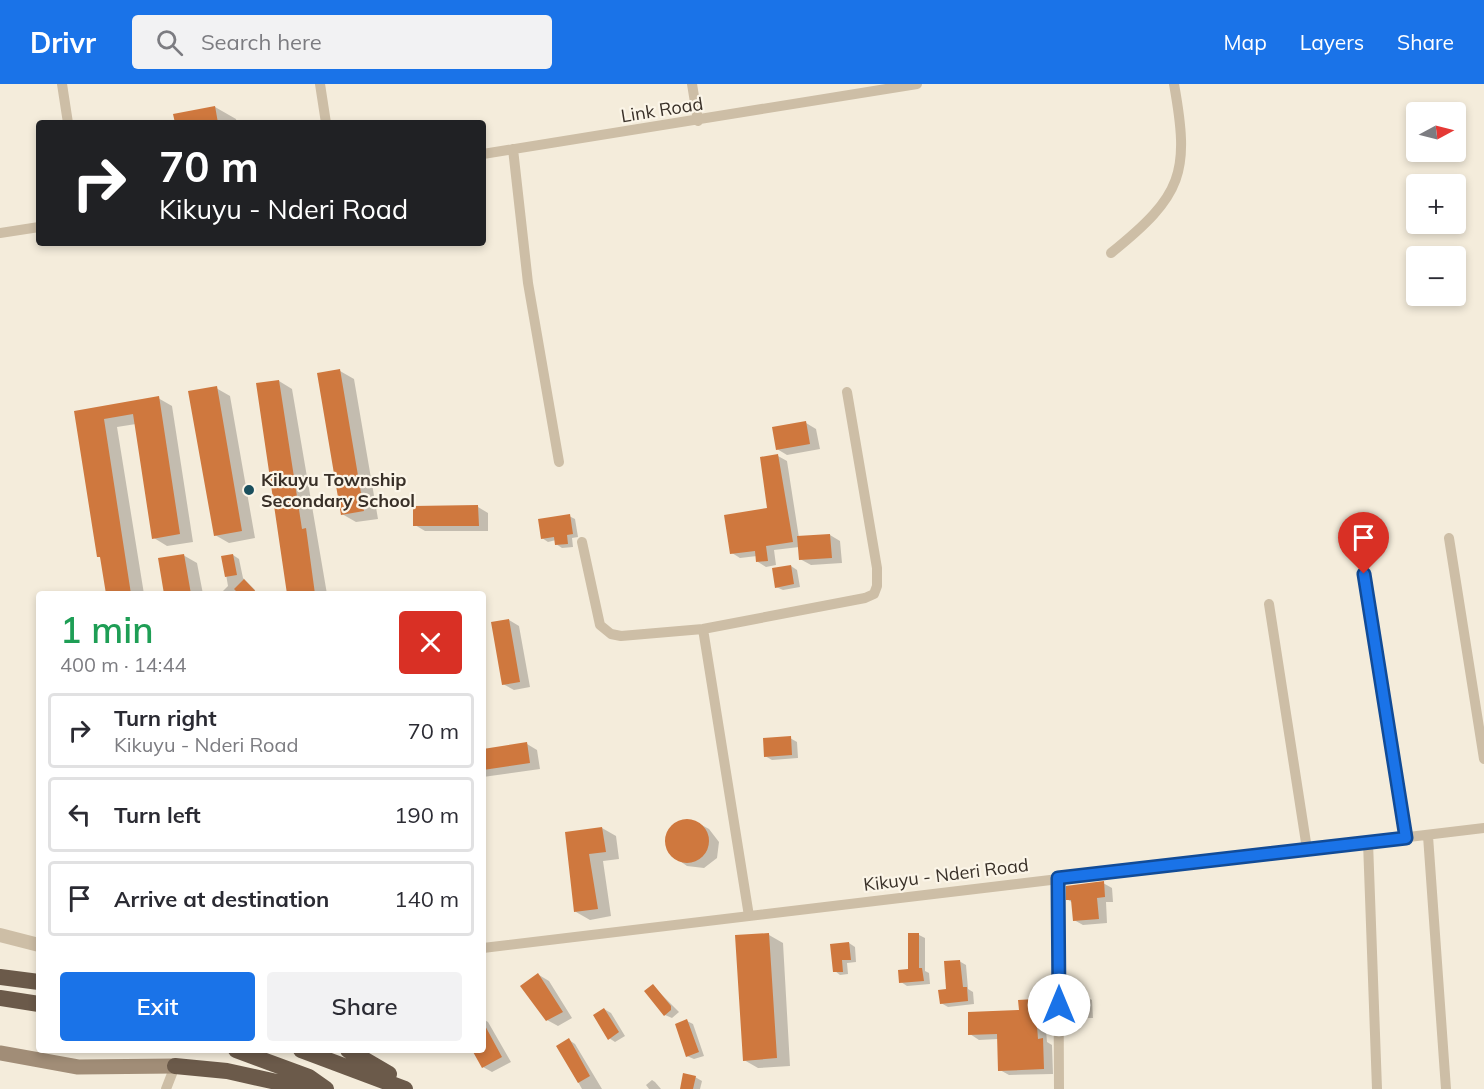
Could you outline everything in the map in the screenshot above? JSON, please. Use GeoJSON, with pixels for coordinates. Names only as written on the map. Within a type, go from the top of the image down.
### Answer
{"type":"FeatureCollection","features":[{"type":"Feature","properties":{"kind":"highway"},"geometry":{"type":"LineString","coordinates":[[0,977],[36,982]]}},
{"type":"Feature","properties":{"kind":"highway"},"geometry":{"type":"LineString","coordinates":[[0,998],[36,1004]]}},
{"type":"Feature","properties":{"kind":"highway"},"geometry":{"type":"LineString","coordinates":[[244,1053],[309,1077],[326,1089]]}},
{"type":"Feature","properties":{"kind":"highway"},"geometry":{"type":"LineString","coordinates":[[310,1053],[405,1089]]}},
{"type":"Feature","properties":{"kind":"highway"},"geometry":{"type":"LineString","coordinates":[[353,1053],[415,1089]]}},
{"type":"Feature","properties":{"kind":"highway"},"geometry":{"type":"LineString","coordinates":[[175,1066],[227,1071],[308,1089]]}},
{"type":"Feature","properties":{"kind":"main road"},"geometry":{"type":"LineString","coordinates":[[0,1053],[78,1066],[175,1066]]}},
{"type":"Feature","properties":{"kind":"street"},"geometry":{"type":"LineString","coordinates":[[62,84],[68,120]]}},
{"type":"Feature","properties":{"kind":"street"},"geometry":{"type":"LineString","coordinates":[[320,84],[326,120]]}},
{"type":"Feature","properties":{"kind":"street"},"geometry":{"type":"LineString","coordinates":[[692,84],[698,121]]}},
{"type":"Feature","properties":{"kind":"street","name":"Link Road"},"geometry":{"type":"LineString","coordinates":[[486,154],[698,121],[883,86],[917,84]]}},
{"type":"Feature","properties":{"kind":"street"},"geometry":{"type":"LineString","coordinates":[[1111,253],[1154,214],[1177,181],[1182,152],[1174,84]]}},
{"type":"Feature","properties":{"kind":"street"},"geometry":{"type":"LineString","coordinates":[[513,149],[528,283],[559,462]]}},
{"type":"Feature","properties":{"kind":"street"},"geometry":{"type":"LineString","coordinates":[[0,233],[36,227]]}},
{"type":"Feature","properties":{"kind":"street"},"geometry":{"type":"LineString","coordinates":[[582,542],[597,616],[604,630],[621,636],[703,629],[865,598],[874,594],[877,586],[876,568],[847,392]]}},
{"type":"Feature","properties":{"kind":"street"},"geometry":{"type":"LineString","coordinates":[[1449,538],[1484,759]]}},
{"type":"Feature","properties":{"kind":"street"},"geometry":{"type":"LineString","coordinates":[[1364,574],[1406,838]]}},
{"type":"Feature","properties":{"kind":"street"},"geometry":{"type":"LineString","coordinates":[[1269,604],[1307,849]]}},
{"type":"Feature","properties":{"kind":"street"},"geometry":{"type":"LineString","coordinates":[[703,629],[749,916]]}},
{"type":"Feature","properties":{"kind":"street","name":"Kikuyu - Nderi Road"},"geometry":{"type":"LineString","coordinates":[[486,948],[1484,828]]}},
{"type":"Feature","properties":{"kind":"street"},"geometry":{"type":"LineString","coordinates":[[1428,836],[1446,1089]]}},
{"type":"Feature","properties":{"kind":"street"},"geometry":{"type":"LineString","coordinates":[[1368,842],[1377,1089]]}},
{"type":"Feature","properties":{"kind":"street"},"geometry":{"type":"LineString","coordinates":[[1058,878],[1059,1089]]}},
{"type":"Feature","properties":{"kind":"street"},"geometry":{"type":"LineString","coordinates":[[0,935],[36,944]]}},
{"type":"Feature","properties":{"kind":"street"},"geometry":{"type":"LineString","coordinates":[[166,1089],[175,1066]]}},
{"type":"Feature","properties":{"kind":"building"},"geometry":{"type":"Polygon","coordinates":[[[215,106],[217,120],[174,120],[173,114],[215,106]]]}},
{"type":"Feature","properties":{"kind":"building"},"geometry":{"type":"Polygon","coordinates":[[[340,369],[364,511],[341,515],[317,373],[340,369]]]}},
{"type":"Feature","properties":{"kind":"building"},"geometry":{"type":"Polygon","coordinates":[[[279,380],[302,529],[306,528],[315,591],[287,591],[256,383],[279,380]]]}},
{"type":"Feature","properties":{"kind":"building"},"geometry":{"type":"Polygon","coordinates":[[[217,386],[242,531],[214,536],[188,391],[217,386]]]}},
{"type":"Feature","properties":{"kind":"building"},"geometry":{"type":"Polygon","coordinates":[[[159,396],[180,534],[152,539],[133,414],[104,419],[131,591],[106,591],[100,557],[97,557],[74,411],[159,396]]]}},
{"type":"Feature","properties":{"kind":"building"},"geometry":{"type":"Polygon","coordinates":[[[806,421],[810,444],[776,450],[772,427],[806,421]]]}},
{"type":"Feature","properties":{"kind":"building"},"geometry":{"type":"Polygon","coordinates":[[[778,454],[793,542],[766,546],[768,561],[756,562],[755,551],[730,554],[724,515],[767,508],[760,457],[778,454]]]}},
{"type":"Feature","properties":{"kind":"building"},"geometry":{"type":"Polygon","coordinates":[[[478,505],[479,526],[413,526],[413,506],[478,505]]]}},
{"type":"Feature","properties":{"kind":"building"},"geometry":{"type":"Polygon","coordinates":[[[570,514],[573,534],[567,535],[568,544],[555,545],[554,537],[541,539],[538,519],[570,514]]]}},
{"type":"Feature","properties":{"kind":"building"},"geometry":{"type":"Polygon","coordinates":[[[830,534],[832,558],[799,560],[797,536],[830,534]]]}},
{"type":"Feature","properties":{"kind":"building"},"geometry":{"type":"Polygon","coordinates":[[[184,554],[190,591],[164,591],[158,558],[184,554]]]}},
{"type":"Feature","properties":{"kind":"building"},"geometry":{"type":"Polygon","coordinates":[[[233,554],[237,575],[225,577],[221,556],[233,554]]]}},
{"type":"Feature","properties":{"kind":"building"},"geometry":{"type":"Polygon","coordinates":[[[791,565],[794,584],[775,588],[772,568],[791,565]]]}},
{"type":"Feature","properties":{"kind":"building"},"geometry":{"type":"Polygon","coordinates":[[[244,579],[255,591],[236,591],[234,589],[244,579]]]}},
{"type":"Feature","properties":{"kind":"building"},"geometry":{"type":"Polygon","coordinates":[[[509,619],[520,682],[502,685],[491,622],[509,619]]]}},
{"type":"Feature","properties":{"kind":"building"},"geometry":{"type":"Polygon","coordinates":[[[791,736],[792,755],[764,757],[763,738],[791,736]]]}},
{"type":"Feature","properties":{"kind":"building"},"geometry":{"type":"Polygon","coordinates":[[[527,742],[530,763],[486,770],[486,749],[527,742]]]}},
{"type":"Feature","properties":{"kind":"building"},"geometry":{"type":"Polygon","coordinates":[[[687,819],[696,820],[703,825],[708,832],[708,850],[703,857],[696,862],[687,863],[678,862],[671,857],[666,850],[665,841],[666,832],[671,825],[678,820],[687,819]]]}},
{"type":"Feature","properties":{"kind":"building"},"geometry":{"type":"Polygon","coordinates":[[[602,827],[606,852],[589,854],[598,909],[574,912],[565,832],[602,827]]]}},
{"type":"Feature","properties":{"kind":"building"},"geometry":{"type":"Polygon","coordinates":[[[1104,881],[1105,897],[1097,898],[1099,919],[1073,921],[1071,900],[1066,900],[1066,886],[1104,881]]]}},
{"type":"Feature","properties":{"kind":"building"},"geometry":{"type":"Polygon","coordinates":[[[769,933],[777,1058],[743,1061],[735,935],[769,933]]]}},
{"type":"Feature","properties":{"kind":"building"},"geometry":{"type":"Polygon","coordinates":[[[908,933],[919,933],[919,968],[922,968],[924,981],[899,983],[898,970],[908,969],[908,933]]]}},
{"type":"Feature","properties":{"kind":"building"},"geometry":{"type":"Polygon","coordinates":[[[849,942],[851,960],[842,960],[843,972],[833,972],[830,944],[849,942]]]}},
{"type":"Feature","properties":{"kind":"building"},"geometry":{"type":"Polygon","coordinates":[[[960,960],[963,987],[967,987],[968,1001],[940,1004],[938,990],[946,989],[944,961],[960,960]]]}},
{"type":"Feature","properties":{"kind":"building"},"geometry":{"type":"Polygon","coordinates":[[[538,973],[563,1012],[546,1021],[520,986],[538,973]]]}},
{"type":"Feature","properties":{"kind":"building"},"geometry":{"type":"Polygon","coordinates":[[[653,984],[671,1006],[671,1010],[664,1016],[644,991],[653,984]]]}},
{"type":"Feature","properties":{"kind":"building"},"geometry":{"type":"Polygon","coordinates":[[[1085,994],[1087,1015],[1066,1015],[1066,995],[1085,994]]]}},
{"type":"Feature","properties":{"kind":"building"},"geometry":{"type":"Polygon","coordinates":[[[1035,999],[1038,1039],[1043,1038],[1044,1069],[998,1071],[997,1034],[968,1035],[968,1012],[1019,1010],[1018,1000],[1035,999]]]}},
{"type":"Feature","properties":{"kind":"building"},"geometry":{"type":"Polygon","coordinates":[[[604,1008],[619,1032],[608,1040],[593,1015],[604,1008]]]}},
{"type":"Feature","properties":{"kind":"building"},"geometry":{"type":"Polygon","coordinates":[[[687,1019],[699,1052],[686,1057],[675,1024],[687,1019]]]}},
{"type":"Feature","properties":{"kind":"building"},"geometry":{"type":"Polygon","coordinates":[[[486,1028],[502,1057],[482,1068],[474,1053],[486,1053],[486,1028]]]}},
{"type":"Feature","properties":{"kind":"building"},"geometry":{"type":"Polygon","coordinates":[[[569,1038],[590,1076],[578,1083],[556,1046],[569,1038]]]}},
{"type":"Feature","properties":{"kind":"building"},"geometry":{"type":"Polygon","coordinates":[[[683,1073],[696,1076],[693,1089],[680,1089],[683,1073]]]}},
{"type":"Feature","properties":{"kind":"place","name":"Kikuyu Township Secondary School"},"geometry":{"type":"Point","coordinates":[249,490]}},
{"type":"Feature","properties":{"kind":"route"},"geometry":{"type":"LineString","coordinates":[[1059,1005],[1058,878],[1406,838],[1364,574]]}}]}
